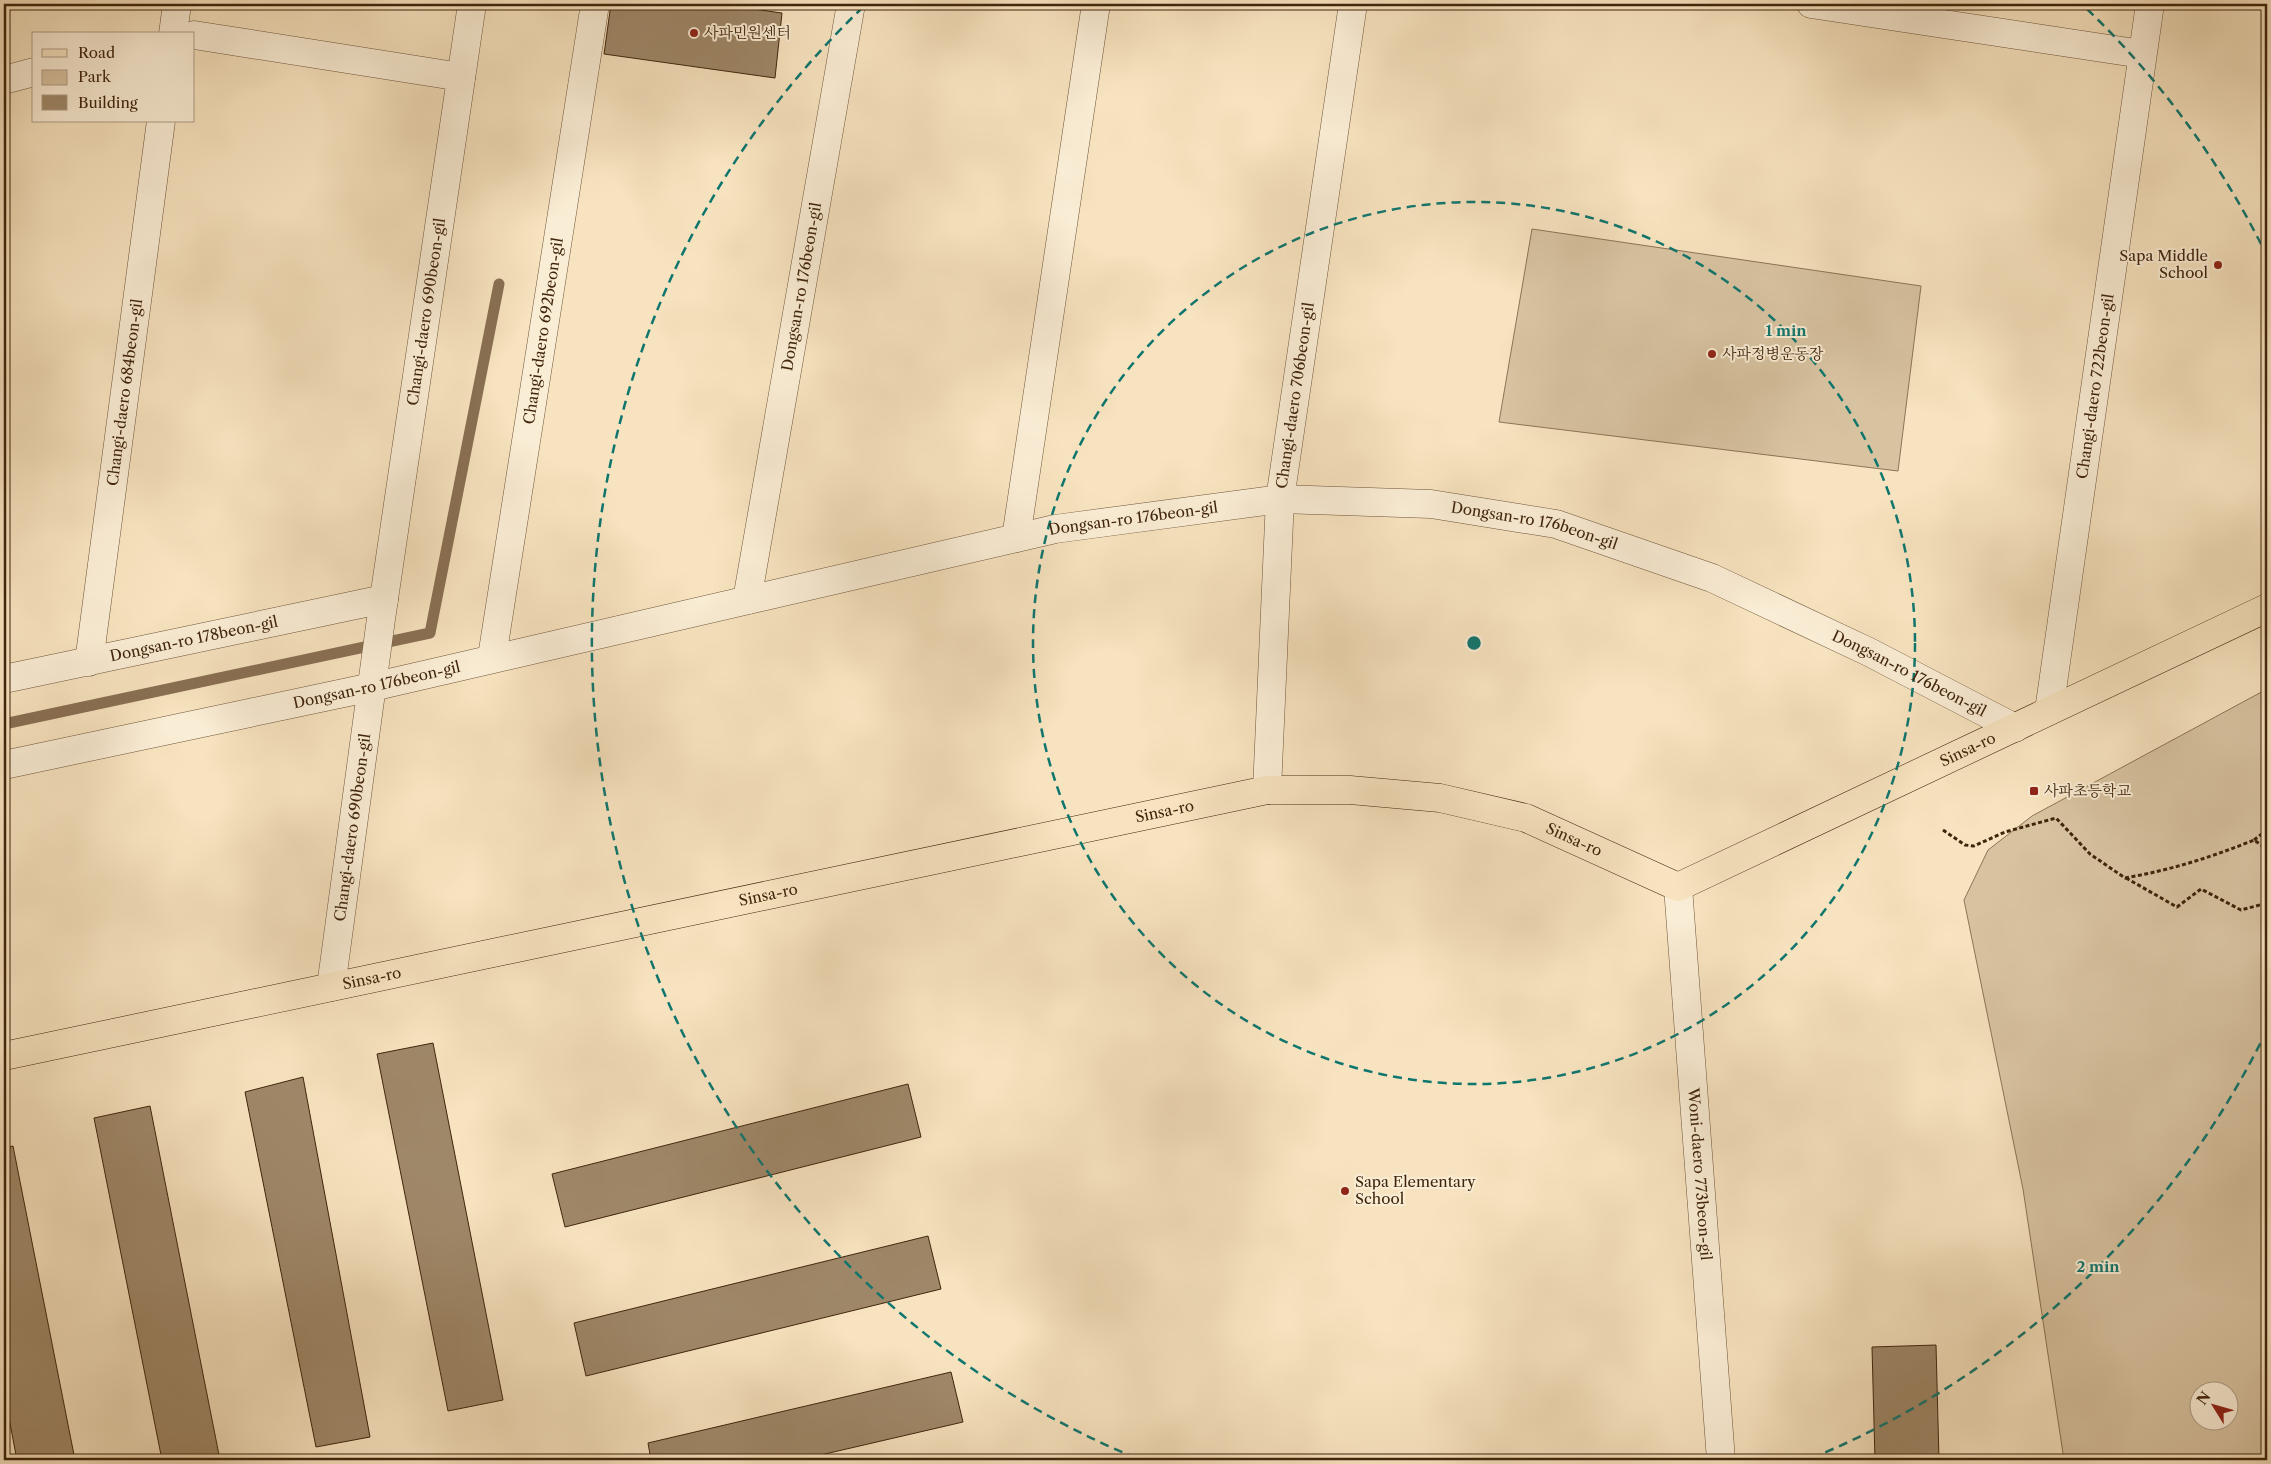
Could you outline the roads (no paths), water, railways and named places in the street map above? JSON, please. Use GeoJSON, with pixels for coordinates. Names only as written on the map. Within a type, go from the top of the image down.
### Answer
{"type":"FeatureCollection","features":[{"type":"Feature","properties":{"kind":"main road","name":"Sinsa-ro"},"geometry":{"type":"LineString","coordinates":[[4,1056],[1267,790],[1350,790],[1440,798],[1459,802],[1526,818],[1678,887],[2267,608]]}},
{"type":"Feature","properties":{"kind":"street"},"geometry":{"type":"LineString","coordinates":[[177,4],[178,32]]}},
{"type":"Feature","properties":{"kind":"street","name":"Changi-daero 690beon-gil"},"geometry":{"type":"LineString","coordinates":[[331,987],[373,677],[472,4]]}},
{"type":"Feature","properties":{"kind":"street","name":"Changi-daero 692beon-gil"},"geometry":{"type":"LineString","coordinates":[[492,658],[595,4]]}},
{"type":"Feature","properties":{"kind":"street","name":"Dongsan-ro 176beon-gil"},"geometry":{"type":"LineString","coordinates":[[747,600],[851,4]]}},
{"type":"Feature","properties":{"kind":"street"},"geometry":{"type":"LineString","coordinates":[[1016,538],[1096,4]]}},
{"type":"Feature","properties":{"kind":"street","name":"Changi-daero 706beon-gil"},"geometry":{"type":"LineString","coordinates":[[1267,790],[1280,499],[1353,4]]}},
{"type":"Feature","properties":{"kind":"street"},"geometry":{"type":"LineString","coordinates":[[1811,4],[1888,9],[2142,54]]}},
{"type":"Feature","properties":{"kind":"street","name":"Changi-daero 722beon-gil"},"geometry":{"type":"LineString","coordinates":[[2049,711],[2150,4]]}},
{"type":"Feature","properties":{"kind":"street"},"geometry":{"type":"LineString","coordinates":[[195,37],[461,76]]}},
{"type":"Feature","properties":{"kind":"street"},"geometry":{"type":"LineString","coordinates":[[4,80],[32,73]]}},
{"type":"Feature","properties":{"kind":"street","name":"Changi-daero 684beon-gil"},"geometry":{"type":"LineString","coordinates":[[89,662],[161,122]]}},
{"type":"Feature","properties":{"kind":"street","name":"Dongsan-ro 176beon-gil"},"geometry":{"type":"LineString","coordinates":[[4,765],[373,677],[492,658],[1055,529],[1280,499],[1431,504],[1556,524],[1712,578],[1869,652],[2015,728]]}},
{"type":"Feature","properties":{"kind":"street","name":"Dongsan-ro 178beon-gil"},"geometry":{"type":"LineString","coordinates":[[4,679],[383,609]]}},
{"type":"Feature","properties":{"kind":"street","name":"Woni-daero 773beon-gil"},"geometry":{"type":"LineString","coordinates":[[1678,887],[1721,1460]]}},
{"type":"Feature","properties":{"kind":"waterway"},"geometry":{"type":"LineString","coordinates":[[4,724],[430,633],[499,284]]}},
{"type":"Feature","properties":{"kind":"place","name":"사파민원센터"},"geometry":{"type":"Point","coordinates":[694,33]}},
{"type":"Feature","properties":{"kind":"place","name":"Sapa Middle School"},"geometry":{"type":"Point","coordinates":[2218,265]}},
{"type":"Feature","properties":{"kind":"place","name":"사파정병운동장"},"geometry":{"type":"Point","coordinates":[1712,354]}},
{"type":"Feature","properties":{"kind":"place","name":"사파초등학교"},"geometry":{"type":"Point","coordinates":[2034,791]}},
{"type":"Feature","properties":{"kind":"place","name":"Sapa Elementary School"},"geometry":{"type":"Point","coordinates":[1345,1191]}}]}
